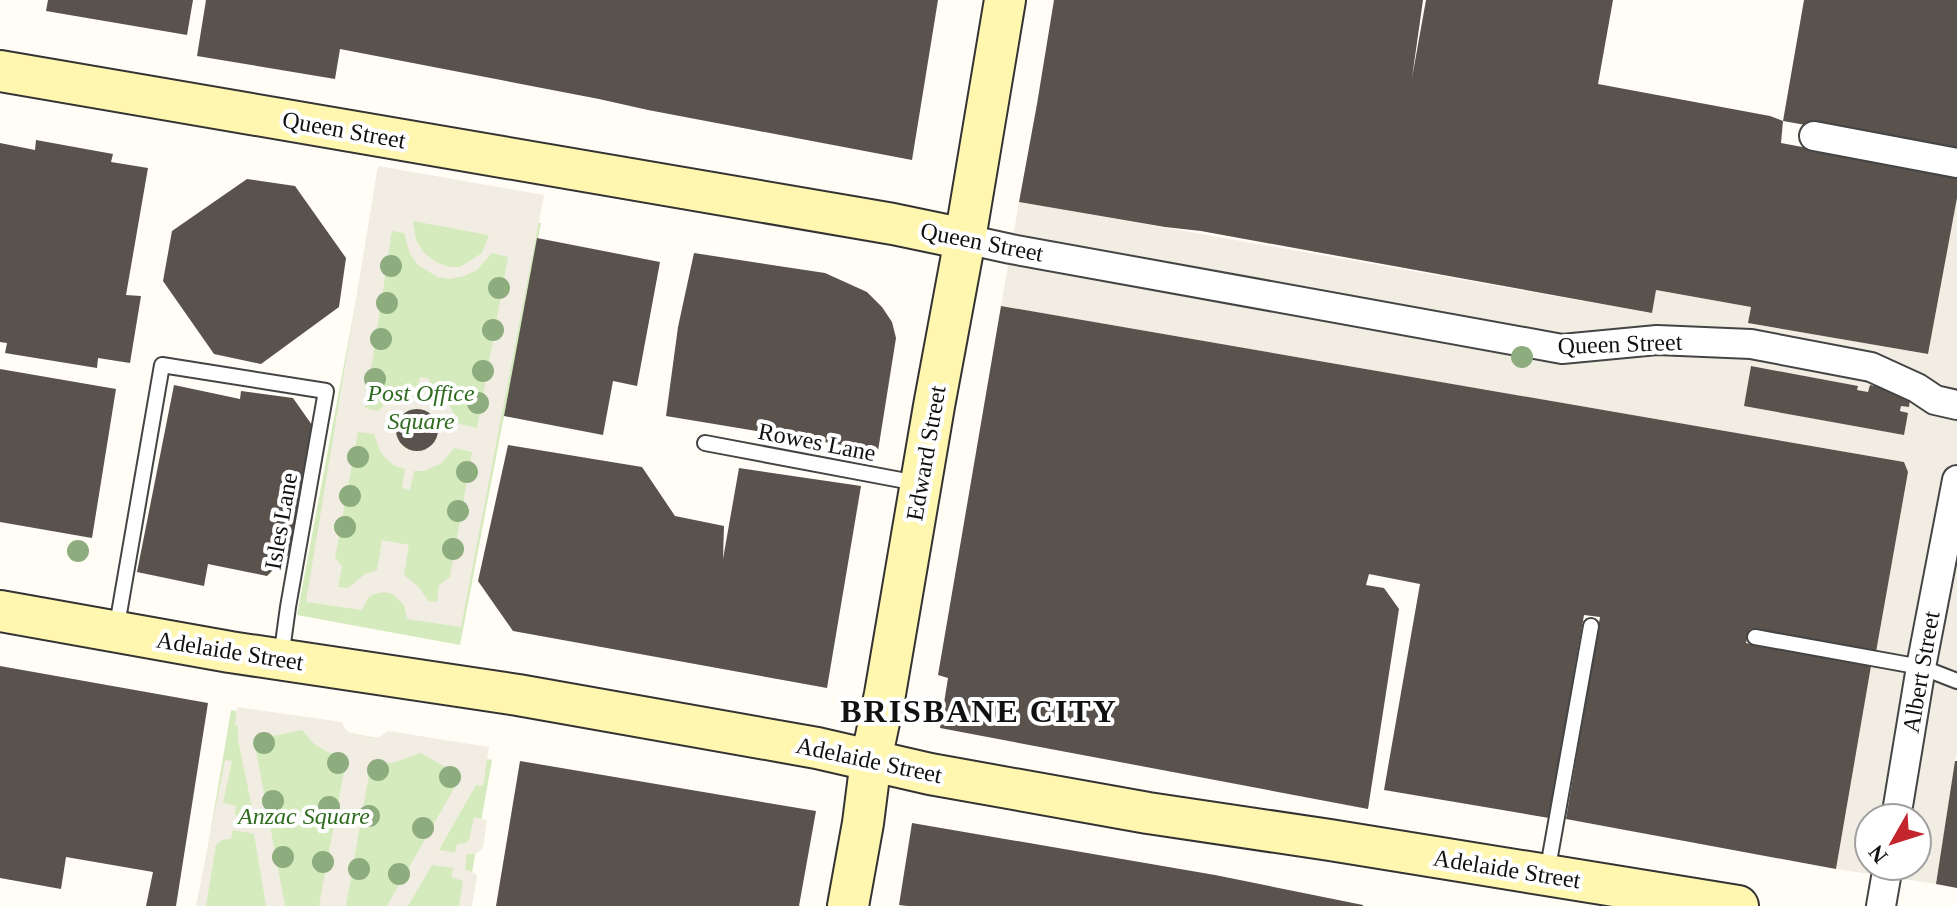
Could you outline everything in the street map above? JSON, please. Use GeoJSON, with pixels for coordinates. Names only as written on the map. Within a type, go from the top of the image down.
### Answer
{"type":"FeatureCollection","features":[{"type":"Feature","properties":{"kind":"street","name":"Edward Street"},"geometry":{"type":"LineString","coordinates":[[848,906],[1005,0]]}},
{"type":"Feature","properties":{"kind":"street","name":"Queen Street"},"geometry":{"type":"LineString","coordinates":[[0,71],[893,224],[1011,249],[1562,349],[1657,340],[1751,344],[1871,367],[1917,388],[1935,400],[1957,405]]}},
{"type":"Feature","properties":{"kind":"street"},"geometry":{"type":"LineString","coordinates":[[1814,136],[1957,163]]}},
{"type":"Feature","properties":{"kind":"street","name":"Albert Street"},"geometry":{"type":"LineString","coordinates":[[1899,802],[1957,480]]}},
{"type":"Feature","properties":{"kind":"street","name":"Adelaide Street"},"geometry":{"type":"LineString","coordinates":[[0,611],[281,660],[518,695],[817,748],[930,774],[1148,813],[1734,906]]}},
{"type":"Feature","properties":{"kind":"street"},"geometry":{"type":"LineString","coordinates":[[1881,906],[1885,882]]}},
{"type":"Feature","properties":{"kind":"lane","name":"Isles Lane"},"geometry":{"type":"LineString","coordinates":[[116,632],[162,365],[326,391],[281,660]]}},
{"type":"Feature","properties":{"kind":"lane","name":"Rowes Lane"},"geometry":{"type":"LineString","coordinates":[[705,443],[921,483]]}},
{"type":"Feature","properties":{"kind":"lane"},"geometry":{"type":"LineString","coordinates":[[1546,875],[1591,626]]}},
{"type":"Feature","properties":{"kind":"lane"},"geometry":{"type":"LineString","coordinates":[[1755,637],[1921,667],[1957,681]]}},
{"type":"Feature","properties":{"kind":"green space","name":"Post Office Square"},"geometry":{"type":"Polygon","coordinates":[[[376,194],[541,223],[460,645],[297,615],[376,194]]]}},
{"type":"Feature","properties":{"kind":"green space","name":"Anzac Square"},"geometry":{"type":"Polygon","coordinates":[[[231,710],[492,760],[466,906],[198,906],[231,710]]]}},
{"type":"Feature","properties":{"kind":"shaded area"},"geometry":{"type":"Polygon","coordinates":[[[378,166],[544,195],[461,627],[407,619],[404,605],[393,594],[384,592],[368,598],[362,610],[306,602],[378,166]],[[413,221],[416,240],[424,253],[438,263],[460,267],[482,253],[489,235],[413,221]],[[392,231],[365,408],[379,411],[390,396],[418,386],[420,377],[430,379],[428,389],[448,402],[459,424],[477,428],[508,257],[492,253],[477,270],[464,276],[450,279],[438,277],[419,266],[410,254],[404,233],[392,231]],[[419,409],[405,412],[396,422],[396,436],[405,448],[425,450],[435,440],[438,427],[431,414],[419,409]],[[358,432],[335,558],[342,566],[338,587],[348,588],[365,574],[377,570],[382,540],[409,545],[404,575],[419,587],[428,601],[437,602],[439,585],[450,577],[472,452],[454,448],[442,463],[424,471],[414,471],[410,490],[402,488],[405,469],[387,460],[374,434],[358,432]]]}},
{"type":"Feature","properties":{"kind":"shaded area"},"geometry":{"type":"Polygon","coordinates":[[[1957,198],[1957,750],[1936,884],[1923,882],[1933,882],[1933,802],[1853,802],[1853,872],[1836,869],[1908,472],[1904,462],[1001,306],[1019,202],[1651,313],[1656,290],[1751,307],[1748,323],[1927,354],[1957,198]],[[1752,366],[1745,406],[1904,435],[1901,406],[1908,407],[1910,399],[1901,397],[1902,391],[1870,385],[1868,392],[1857,390],[1857,386],[1752,366]]]}},
{"type":"Feature","properties":{"kind":"shaded area"},"geometry":{"type":"Polygon","coordinates":[[[237,707],[342,722],[350,733],[375,738],[388,731],[489,747],[483,786],[476,785],[439,850],[455,853],[457,844],[469,840],[474,817],[487,820],[483,848],[476,854],[467,854],[465,869],[477,877],[472,906],[459,906],[463,881],[451,877],[453,868],[432,865],[408,906],[387,906],[461,776],[421,753],[392,763],[371,763],[346,906],[319,906],[346,760],[313,743],[302,730],[254,740],[285,906],[266,906],[254,834],[233,830],[231,839],[222,840],[216,845],[206,906],[196,906],[225,760],[232,761],[223,803],[236,806],[235,815],[254,817],[238,740],[238,726],[235,725],[237,707]]]}},
{"type":"Feature","properties":{"kind":"building"},"geometry":{"type":"Polygon","coordinates":[[[48,0],[193,0],[187,35],[46,11],[48,0]]]}},
{"type":"Feature","properties":{"kind":"building"},"geometry":{"type":"Polygon","coordinates":[[[206,0],[938,0],[912,160],[340,49],[335,79],[197,56],[206,0]]]}},
{"type":"Feature","properties":{"kind":"building"},"geometry":{"type":"Polygon","coordinates":[[[1054,0],[1423,0],[1412,78],[1426,0],[1613,0],[1598,84],[1770,116],[1783,121],[1781,143],[1957,176],[1957,198],[1928,354],[1748,323],[1751,307],[1656,290],[1652,313],[1201,231],[1019,202],[1054,0]]]}},
{"type":"Feature","properties":{"kind":"building"},"geometry":{"type":"Polygon","coordinates":[[[1804,0],[1957,0],[1957,152],[1783,121],[1804,0]]]}},
{"type":"Feature","properties":{"kind":"building"},"geometry":{"type":"Polygon","coordinates":[[[36,140],[113,154],[111,162],[148,168],[126,295],[141,296],[130,363],[98,358],[97,368],[5,353],[7,343],[0,342],[0,143],[35,150],[36,140]]]}},
{"type":"Feature","properties":{"kind":"building"},"geometry":{"type":"Polygon","coordinates":[[[247,179],[295,186],[346,258],[339,307],[261,364],[214,354],[163,281],[172,231],[247,179]]]}},
{"type":"Feature","properties":{"kind":"building"},"geometry":{"type":"Polygon","coordinates":[[[537,238],[660,262],[637,386],[613,381],[603,435],[504,416],[537,238]]]}},
{"type":"Feature","properties":{"kind":"building"},"geometry":{"type":"Polygon","coordinates":[[[694,253],[825,273],[867,292],[882,307],[892,322],[896,338],[878,451],[666,416],[678,327],[694,253]]]}},
{"type":"Feature","properties":{"kind":"building"},"geometry":{"type":"Polygon","coordinates":[[[1001,306],[1904,462],[1908,472],[1876,652],[1750,629],[1746,643],[1871,666],[1836,869],[1566,819],[1600,617],[1584,615],[1549,818],[1384,790],[1420,584],[1369,574],[1366,585],[1384,588],[1399,609],[1368,809],[940,728],[948,678],[938,675],[1001,306]]]}},
{"type":"Feature","properties":{"kind":"building"},"geometry":{"type":"Polygon","coordinates":[[[1751,366],[1858,386],[1857,390],[1868,392],[1870,385],[1902,391],[1901,397],[1910,399],[1909,407],[1901,406],[1900,411],[1908,413],[1904,435],[1744,406],[1751,366]]]}},
{"type":"Feature","properties":{"kind":"building"},"geometry":{"type":"Polygon","coordinates":[[[0,369],[116,389],[92,538],[0,522],[0,369]]]}},
{"type":"Feature","properties":{"kind":"building"},"geometry":{"type":"Polygon","coordinates":[[[174,385],[240,399],[241,391],[293,398],[312,425],[289,554],[267,576],[208,564],[204,586],[137,572],[174,385]]]}},
{"type":"Feature","properties":{"kind":"building"},"geometry":{"type":"Polygon","coordinates":[[[417,409],[432,415],[438,430],[432,445],[417,451],[402,445],[396,430],[402,415],[417,409]]]}},
{"type":"Feature","properties":{"kind":"building"},"geometry":{"type":"Polygon","coordinates":[[[508,445],[642,467],[675,516],[724,526],[723,559],[739,468],[861,486],[827,688],[513,631],[478,581],[508,445]]]}},
{"type":"Feature","properties":{"kind":"building"},"geometry":{"type":"Polygon","coordinates":[[[0,666],[208,703],[176,906],[146,906],[153,872],[66,857],[61,889],[0,878],[0,666]]]}},
{"type":"Feature","properties":{"kind":"building"},"geometry":{"type":"Polygon","coordinates":[[[520,761],[816,811],[799,906],[496,906],[520,761]]]}},
{"type":"Feature","properties":{"kind":"building"},"geometry":{"type":"Polygon","coordinates":[[[1957,761],[1957,888],[1936,884],[1957,761]]]}},
{"type":"Feature","properties":{"kind":"building"},"geometry":{"type":"Polygon","coordinates":[[[912,823],[1215,875],[1363,906],[899,905],[912,823]]]}},
{"type":"Feature","properties":{"kind":"district","name":"BRISBANE CITY"},"geometry":{"type":"Point","coordinates":[979,711]}}]}
